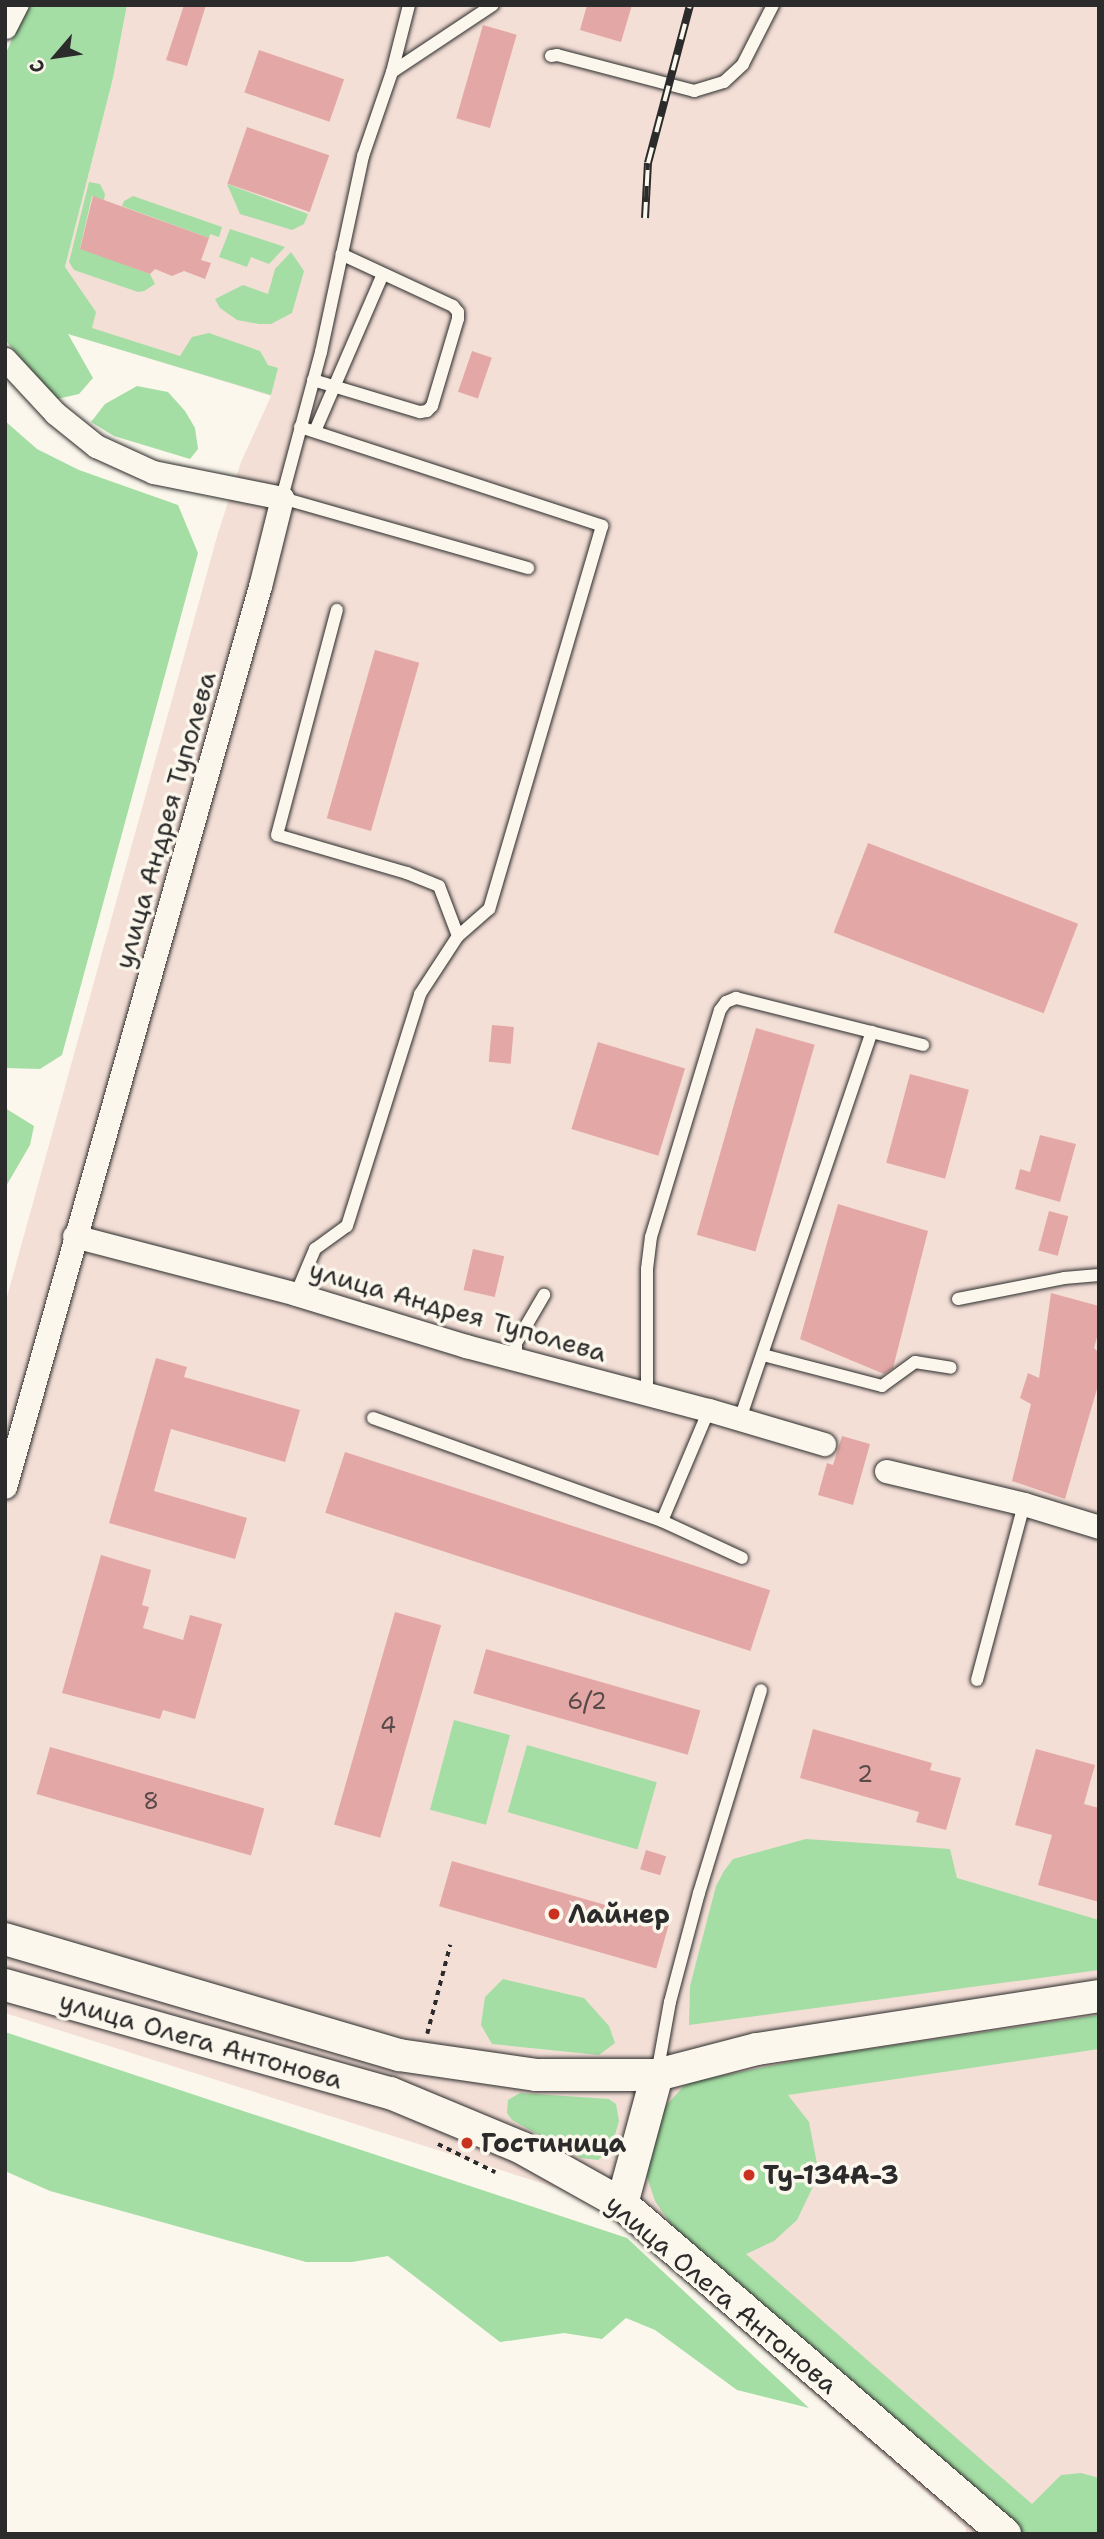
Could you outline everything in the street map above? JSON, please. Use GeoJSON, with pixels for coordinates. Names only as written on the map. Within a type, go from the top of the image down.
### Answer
{"type":"FeatureCollection","features":[{"type":"Feature","properties":{"kind":"street"},"geometry":{"type":"LineString","coordinates":[[5,27],[16,5]]}},
{"type":"Feature","properties":{"kind":"street"},"geometry":{"type":"LineString","coordinates":[[5,359],[55,413],[96,446],[153,472],[282,498]]}},
{"type":"Feature","properties":{"kind":"street","name":"улица Андрея Туполева"},"geometry":{"type":"LineString","coordinates":[[5,1488],[260,586],[282,498]]}},
{"type":"Feature","properties":{"kind":"street","name":"улица Андрея Туполева"},"geometry":{"type":"LineString","coordinates":[[75,1236],[296,1294],[516,1359],[648,1393],[824,1444]]}},
{"type":"Feature","properties":{"kind":"street"},"geometry":{"type":"LineString","coordinates":[[886,1471],[1024,1504],[1099,1527]]}},
{"type":"Feature","properties":{"kind":"street","name":"улица Олега Антонова"},"geometry":{"type":"LineString","coordinates":[[5,1939],[400,2055],[537,2075],[657,2075],[757,2049],[1099,1996]]}},
{"type":"Feature","properties":{"kind":"street","name":"улица Олега Антонова"},"geometry":{"type":"LineString","coordinates":[[5,1985],[390,2093],[522,2148],[622,2204],[1002,2533]]}},
{"type":"Feature","properties":{"kind":"street"},"geometry":{"type":"LineString","coordinates":[[622,2204],[657,2075]]}},
{"type":"Feature","properties":{"kind":"lane"},"geometry":{"type":"LineString","coordinates":[[409,5],[392,72],[363,156],[313,380],[282,498],[528,568]]}},
{"type":"Feature","properties":{"kind":"lane"},"geometry":{"type":"LineString","coordinates":[[392,72],[493,5]]}},
{"type":"Feature","properties":{"kind":"lane"},"geometry":{"type":"LineString","coordinates":[[551,56],[557,55],[694,91],[724,82],[743,64],[774,5]]}},
{"type":"Feature","properties":{"kind":"lane"},"geometry":{"type":"LineString","coordinates":[[313,380],[420,412],[432,406],[458,312],[453,306],[341,254]]}},
{"type":"Feature","properties":{"kind":"lane"},"geometry":{"type":"LineString","coordinates":[[315,431],[383,274]]}},
{"type":"Feature","properties":{"kind":"lane"},"geometry":{"type":"LineString","coordinates":[[296,1294],[315,1249],[347,1226],[420,994],[458,936],[489,909],[602,526],[300,427]]}},
{"type":"Feature","properties":{"kind":"lane"},"geometry":{"type":"LineString","coordinates":[[337,610],[278,835],[407,873],[439,886],[458,936]]}},
{"type":"Feature","properties":{"kind":"lane"},"geometry":{"type":"LineString","coordinates":[[648,1393],[647,1269],[651,1237],[720,1010],[726,1002],[736,998],[923,1045]]}},
{"type":"Feature","properties":{"kind":"lane"},"geometry":{"type":"LineString","coordinates":[[740,1419],[872,1032]]}},
{"type":"Feature","properties":{"kind":"lane"},"geometry":{"type":"LineString","coordinates":[[958,1299],[1064,1278],[1099,1275]]}},
{"type":"Feature","properties":{"kind":"lane"},"geometry":{"type":"LineString","coordinates":[[516,1359],[516,1343],[544,1295]]}},
{"type":"Feature","properties":{"kind":"lane"},"geometry":{"type":"LineString","coordinates":[[763,1355],[882,1386],[915,1362],[951,1368]]}},
{"type":"Feature","properties":{"kind":"lane"},"geometry":{"type":"LineString","coordinates":[[662,1521],[709,1410]]}},
{"type":"Feature","properties":{"kind":"lane"},"geometry":{"type":"LineString","coordinates":[[373,1418],[662,1521],[742,1558]]}},
{"type":"Feature","properties":{"kind":"lane"},"geometry":{"type":"LineString","coordinates":[[977,1680],[1024,1504]]}},
{"type":"Feature","properties":{"kind":"lane"},"geometry":{"type":"LineString","coordinates":[[657,2075],[670,2002],[699,1893],[761,1690]]}},
{"type":"Feature","properties":{"kind":"path"},"geometry":{"type":"LineString","coordinates":[[426,2040],[450,1945]]}},
{"type":"Feature","properties":{"kind":"shaded area"},"geometry":{"type":"Polygon","coordinates":[[[127,5],[1099,5],[1099,2534],[966,2534],[966,2528],[595,2200],[5,2013],[5,1304],[218,533],[241,462],[271,396],[67,333],[65,267],[113,78],[127,5]]]}},
{"type":"Feature","properties":{"kind":"green space"},"geometry":{"type":"Polygon","coordinates":[[[27,5],[127,5],[113,78],[65,267],[96,312],[92,328],[180,356],[192,337],[209,333],[260,351],[268,365],[278,368],[271,395],[68,334],[93,378],[79,394],[57,399],[5,340],[5,55],[27,5]]]}},
{"type":"Feature","properties":{"kind":"green space"},"geometry":{"type":"Polygon","coordinates":[[[89,182],[100,184],[105,194],[104,200],[92,196],[80,248],[150,274],[155,284],[144,291],[138,292],[74,270],[69,262],[89,182]]]}},
{"type":"Feature","properties":{"kind":"green space"},"geometry":{"type":"Polygon","coordinates":[[[227,184],[308,214],[304,224],[292,230],[240,214],[227,184]]]}},
{"type":"Feature","properties":{"kind":"green space"},"geometry":{"type":"Polygon","coordinates":[[[133,196],[222,227],[219,237],[210,234],[209,238],[122,206],[124,201],[133,196]]]}},
{"type":"Feature","properties":{"kind":"green space"},"geometry":{"type":"Polygon","coordinates":[[[230,229],[285,247],[269,264],[251,257],[247,267],[219,257],[230,229]]]}},
{"type":"Feature","properties":{"kind":"green space"},"geometry":{"type":"Polygon","coordinates":[[[291,252],[304,271],[292,313],[271,324],[259,324],[237,320],[220,308],[215,299],[243,285],[268,294],[275,269],[291,252]]]}},
{"type":"Feature","properties":{"kind":"green space"},"geometry":{"type":"Polygon","coordinates":[[[137,386],[168,392],[185,411],[195,428],[198,449],[190,459],[114,436],[91,422],[105,404],[137,386]]]}},
{"type":"Feature","properties":{"kind":"green space"},"geometry":{"type":"Polygon","coordinates":[[[5,421],[37,449],[79,470],[178,505],[198,553],[62,1055],[40,1069],[5,1068],[5,421]]]}},
{"type":"Feature","properties":{"kind":"green space"},"geometry":{"type":"Polygon","coordinates":[[[5,1108],[34,1126],[30,1145],[5,1188],[5,1108]]]}},
{"type":"Feature","properties":{"kind":"green space"},"geometry":{"type":"Polygon","coordinates":[[[454,1720],[510,1735],[486,1825],[430,1810],[454,1720]]]}},
{"type":"Feature","properties":{"kind":"green space"},"geometry":{"type":"Polygon","coordinates":[[[527,1745],[657,1782],[637,1849],[508,1812],[527,1745]]]}},
{"type":"Feature","properties":{"kind":"green space"},"geometry":{"type":"Polygon","coordinates":[[[806,1839],[950,1849],[957,1878],[1099,1920],[1099,1970],[689,2025],[690,1986],[716,1886],[724,1871],[733,1859],[806,1839]]]}},
{"type":"Feature","properties":{"kind":"green space"},"geometry":{"type":"Polygon","coordinates":[[[503,1979],[584,1998],[609,2026],[615,2043],[599,2055],[492,2044],[481,2025],[485,1997],[503,1979]]]}},
{"type":"Feature","properties":{"kind":"green space"},"geometry":{"type":"Polygon","coordinates":[[[1099,2015],[1099,2049],[788,2095],[809,2122],[819,2174],[797,2220],[774,2241],[746,2254],[1032,2504],[1061,2475],[1081,2473],[1099,2478],[1099,2534],[1022,2534],[675,2230],[655,2201],[645,2171],[661,2111],[683,2087],[695,2081],[815,2057],[1099,2015]]]}},
{"type":"Feature","properties":{"kind":"green space"},"geometry":{"type":"Polygon","coordinates":[[[5,2032],[627,2238],[809,2408],[737,2390],[655,2330],[626,2318],[602,2339],[564,2333],[500,2342],[388,2256],[352,2262],[306,2262],[50,2191],[5,2171],[5,2032]]]}},
{"type":"Feature","properties":{"kind":"green space"},"geometry":{"type":"Polygon","coordinates":[[[520,2093],[609,2099],[616,2104],[619,2121],[611,2149],[598,2160],[581,2158],[512,2120],[507,2113],[508,2100],[520,2093]]]}},
{"type":"Feature","properties":{"kind":"building"},"geometry":{"type":"Polygon","coordinates":[[[184,5],[206,5],[187,66],[166,60],[184,5]]]}},
{"type":"Feature","properties":{"kind":"building"},"geometry":{"type":"Polygon","coordinates":[[[587,5],[632,5],[621,42],[580,30],[587,5]]]}},
{"type":"Feature","properties":{"kind":"building"},"geometry":{"type":"Polygon","coordinates":[[[483,25],[517,35],[490,128],[456,118],[483,25]]]}},
{"type":"Feature","properties":{"kind":"building"},"geometry":{"type":"Polygon","coordinates":[[[259,50],[344,79],[329,122],[244,93],[259,50]]]}},
{"type":"Feature","properties":{"kind":"building"},"geometry":{"type":"Polygon","coordinates":[[[247,127],[329,155],[310,212],[227,184],[247,127]]]}},
{"type":"Feature","properties":{"kind":"building"},"geometry":{"type":"Polygon","coordinates":[[[93,196],[209,238],[201,260],[211,263],[205,279],[184,271],[172,276],[155,269],[150,274],[80,249],[93,196]]]}},
{"type":"Feature","properties":{"kind":"building"},"geometry":{"type":"Polygon","coordinates":[[[472,351],[492,358],[478,398],[458,392],[472,351]]]}},
{"type":"Feature","properties":{"kind":"building"},"geometry":{"type":"Polygon","coordinates":[[[375,650],[419,663],[371,831],[327,818],[375,650]]]}},
{"type":"Feature","properties":{"kind":"building"},"geometry":{"type":"Polygon","coordinates":[[[868,843],[1078,924],[1044,1013],[834,933],[868,843]]]}},
{"type":"Feature","properties":{"kind":"building"},"geometry":{"type":"Polygon","coordinates":[[[492,1025],[514,1027],[511,1064],[489,1062],[492,1025]]]}},
{"type":"Feature","properties":{"kind":"building"},"geometry":{"type":"Polygon","coordinates":[[[756,1028],[815,1045],[755,1251],[697,1235],[756,1028]]]}},
{"type":"Feature","properties":{"kind":"building"},"geometry":{"type":"Polygon","coordinates":[[[598,1042],[685,1069],[658,1156],[571,1129],[598,1042]]]}},
{"type":"Feature","properties":{"kind":"building"},"geometry":{"type":"Polygon","coordinates":[[[910,1074],[969,1090],[945,1179],[886,1163],[910,1074]]]}},
{"type":"Feature","properties":{"kind":"building"},"geometry":{"type":"Polygon","coordinates":[[[1040,1135],[1076,1144],[1060,1202],[1015,1189],[1020,1169],[1030,1172],[1040,1135]]]}},
{"type":"Feature","properties":{"kind":"building"},"geometry":{"type":"Polygon","coordinates":[[[838,1204],[928,1231],[893,1368],[884,1374],[800,1339],[838,1204]]]}},
{"type":"Feature","properties":{"kind":"building"},"geometry":{"type":"Polygon","coordinates":[[[1049,1211],[1068,1216],[1058,1256],[1038,1251],[1049,1211]]]}},
{"type":"Feature","properties":{"kind":"building"},"geometry":{"type":"Polygon","coordinates":[[[473,1249],[504,1256],[495,1297],[464,1290],[473,1249]]]}},
{"type":"Feature","properties":{"kind":"building"},"geometry":{"type":"Polygon","coordinates":[[[1051,1293],[1099,1306],[1099,1330],[1094,1348],[1099,1353],[1099,1382],[1065,1499],[1012,1481],[1031,1404],[1020,1398],[1028,1373],[1039,1378],[1051,1293]]]}},
{"type":"Feature","properties":{"kind":"building"},"geometry":{"type":"Polygon","coordinates":[[[156,1358],[187,1367],[184,1377],[300,1410],[285,1462],[171,1429],[154,1491],[247,1518],[235,1559],[109,1523],[156,1358]]]}},
{"type":"Feature","properties":{"kind":"building"},"geometry":{"type":"Polygon","coordinates":[[[842,1436],[870,1444],[853,1505],[818,1495],[827,1463],[833,1465],[842,1436]]]}},
{"type":"Feature","properties":{"kind":"building"},"geometry":{"type":"Polygon","coordinates":[[[345,1452],[770,1590],[750,1651],[325,1513],[345,1452]]]}},
{"type":"Feature","properties":{"kind":"building"},"geometry":{"type":"Polygon","coordinates":[[[101,1555],[151,1570],[142,1605],[149,1607],[143,1628],[183,1640],[190,1615],[222,1624],[195,1719],[163,1710],[160,1719],[62,1693],[101,1555]]]}},
{"type":"Feature","properties":{"kind":"building"},"geometry":{"type":"Polygon","coordinates":[[[395,1612],[441,1625],[380,1838],[334,1824],[395,1612]]]}},
{"type":"Feature","properties":{"kind":"building"},"geometry":{"type":"Polygon","coordinates":[[[486,1649],[700,1710],[688,1755],[473,1693],[486,1649]]]}},
{"type":"Feature","properties":{"kind":"building"},"geometry":{"type":"Polygon","coordinates":[[[813,1729],[932,1763],[930,1770],[961,1778],[946,1830],[916,1822],[919,1812],[800,1778],[813,1729]]]}},
{"type":"Feature","properties":{"kind":"building"},"geometry":{"type":"Polygon","coordinates":[[[50,1747],[264,1808],[251,1856],[36,1794],[50,1747]]]}},
{"type":"Feature","properties":{"kind":"building"},"geometry":{"type":"Polygon","coordinates":[[[1036,1749],[1095,1765],[1084,1804],[1099,1808],[1099,1902],[1038,1885],[1052,1835],[1015,1825],[1036,1749]]]}},
{"type":"Feature","properties":{"kind":"building"},"geometry":{"type":"Polygon","coordinates":[[[646,1850],[666,1856],[660,1875],[640,1869],[646,1850]]]}},
{"type":"Feature","properties":{"kind":"building","name":"Лайнер"},"geometry":{"type":"Polygon","coordinates":[[[452,1861],[669,1923],[656,1968],[439,1906],[452,1861]]]}},
{"type":"Feature","properties":{"kind":"railway"},"geometry":{"type":"LineString","coordinates":[[645,218],[648,163],[690,5]]}},
{"type":"Feature","properties":{"kind":"place","name":"Лайнер"},"geometry":{"type":"Point","coordinates":[554,1914]}},
{"type":"Feature","properties":{"kind":"place","name":"Гостиница"},"geometry":{"type":"Point","coordinates":[467,2143]}},
{"type":"Feature","properties":{"kind":"place","name":"Ту-134А-3"},"geometry":{"type":"Point","coordinates":[749,2175]}}]}
